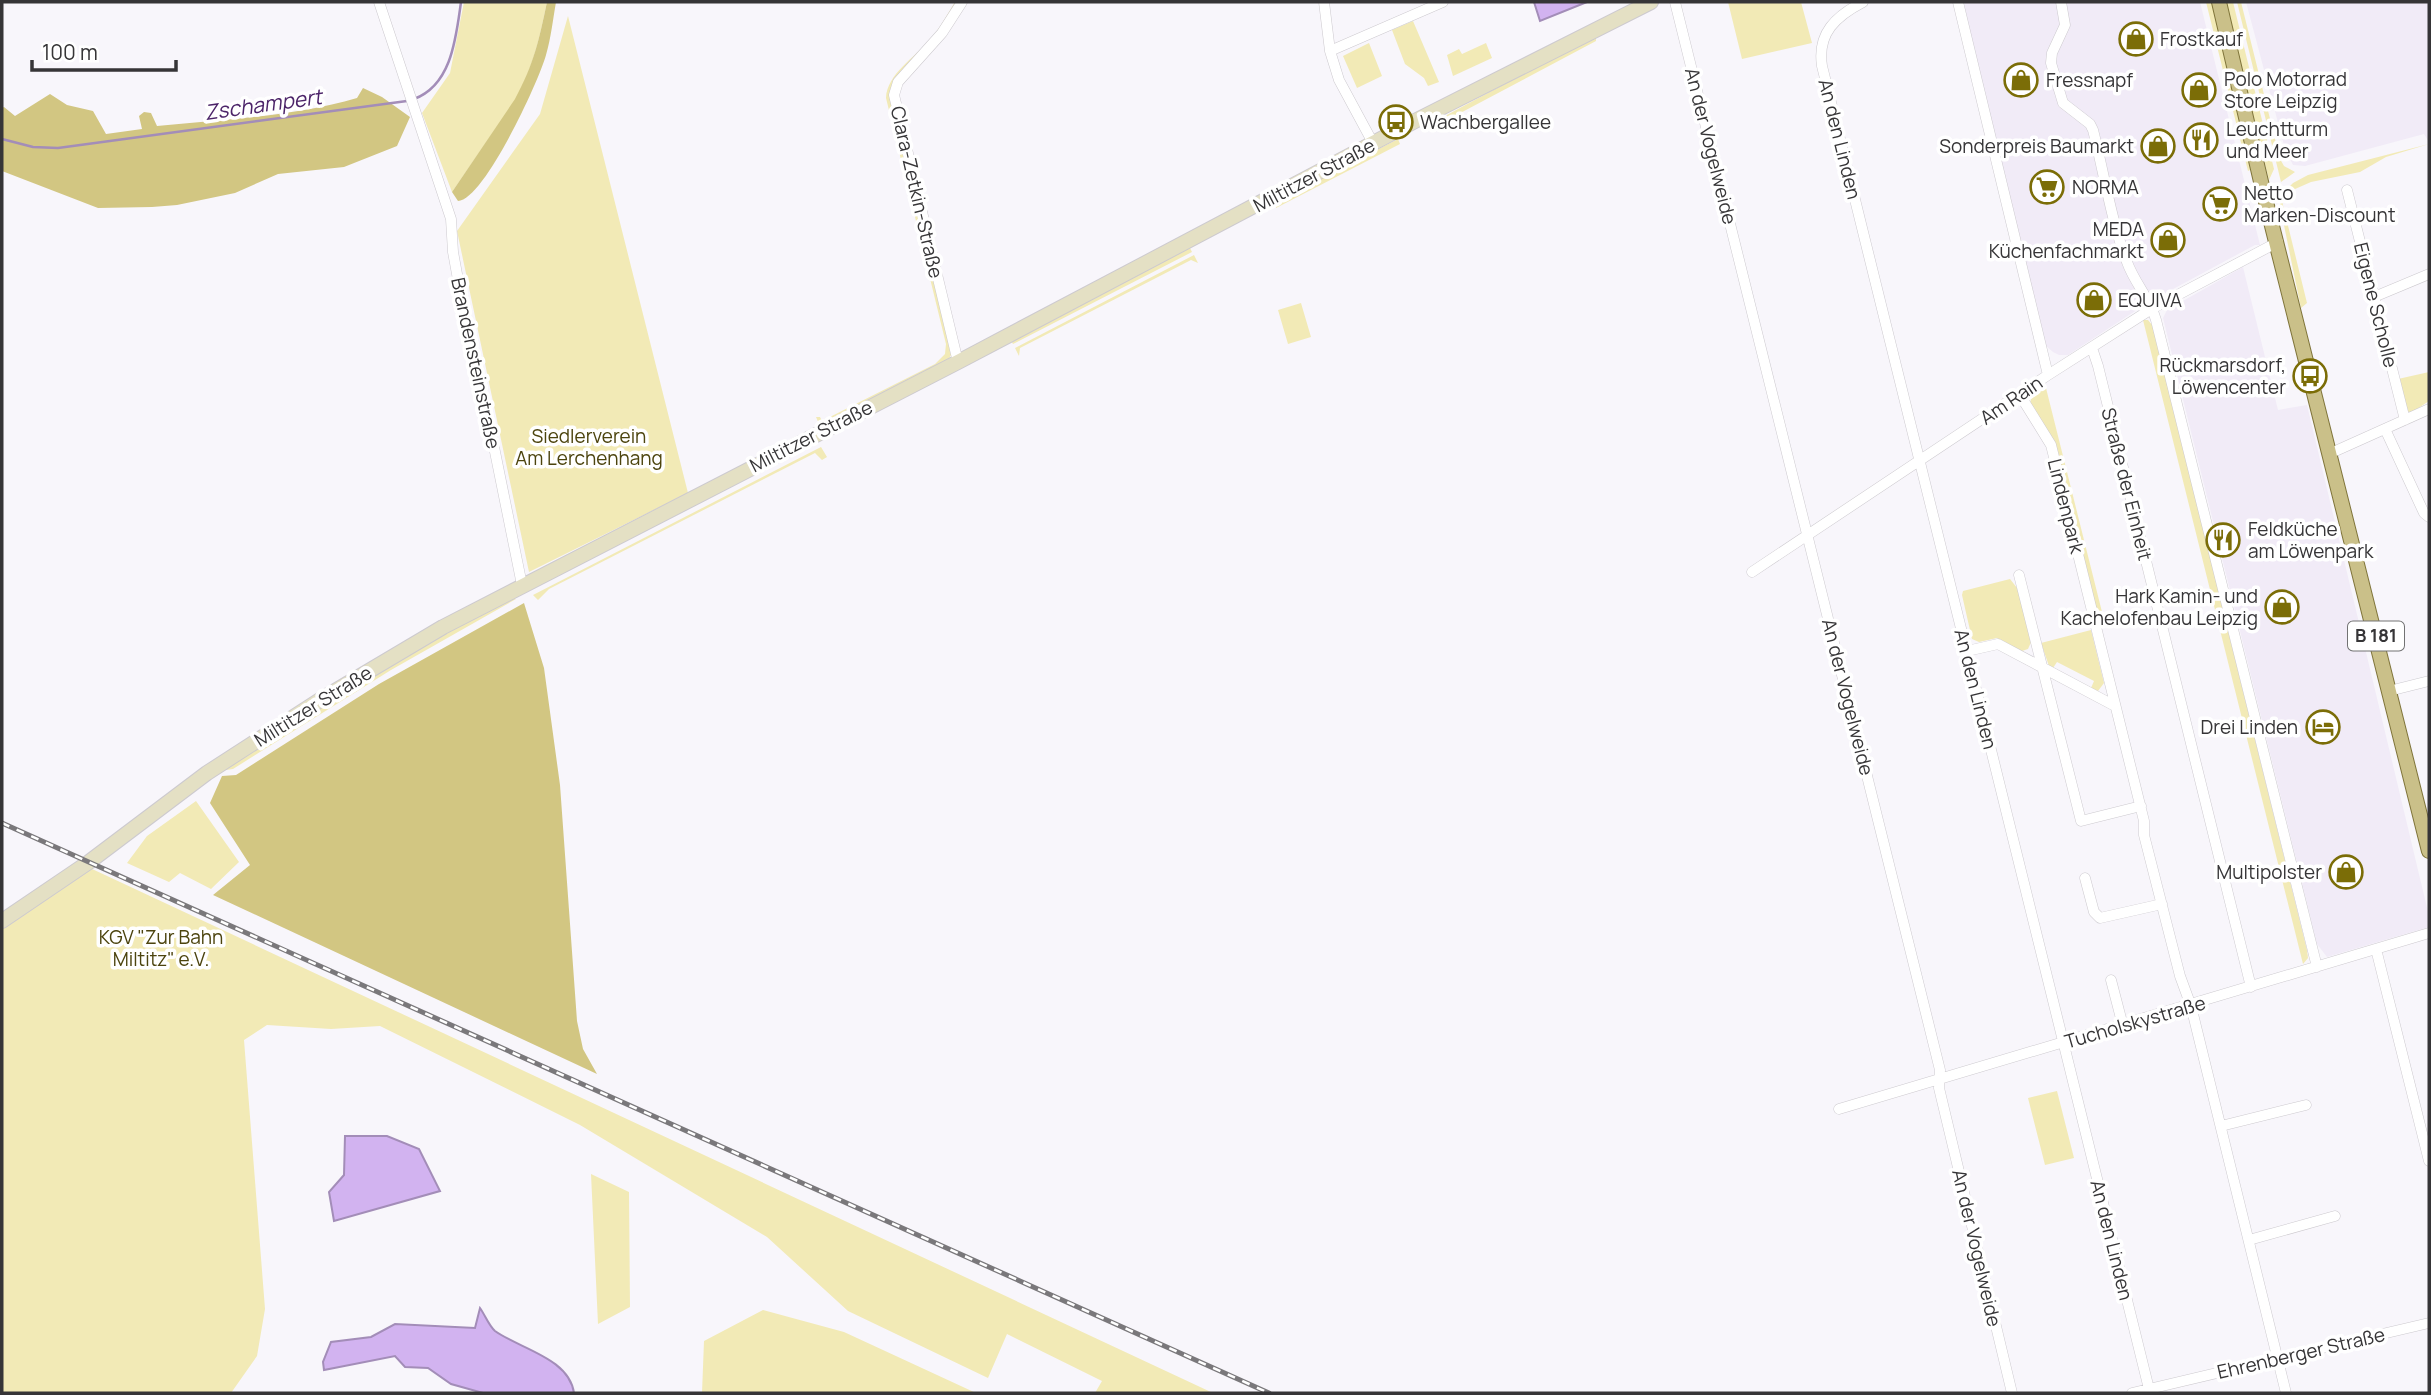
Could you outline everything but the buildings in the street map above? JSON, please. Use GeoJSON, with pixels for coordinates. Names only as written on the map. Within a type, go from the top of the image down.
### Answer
{"type":"FeatureCollection","features":[{"type":"Feature","properties":{"kind":"main road","name":"B 181"},"geometry":{"type":"LineString","coordinates":[[2219,2],[2262,186],[2389,691],[2423,802],[2429,851]]}},
{"type":"Feature","properties":{"kind":"street","name":"Brandensteinstraße"},"geometry":{"type":"LineString","coordinates":[[379,2],[393,37],[410,100],[451,219],[453,252],[479,395],[492,437],[522,585]]}},
{"type":"Feature","properties":{"kind":"street","name":"Clara-Zetkin-Straße"},"geometry":{"type":"LineString","coordinates":[[958,362],[894,96],[898,82],[942,33],[962,2]]}},
{"type":"Feature","properties":{"kind":"street"},"geometry":{"type":"LineString","coordinates":[[1324,2],[1330,51],[1339,80],[1373,143]]}},
{"type":"Feature","properties":{"kind":"street"},"geometry":{"type":"LineString","coordinates":[[1330,51],[1443,2]]}},
{"type":"Feature","properties":{"kind":"street","name":"Miltitzer Straße"},"geometry":{"type":"LineString","coordinates":[[2,921],[89,862],[207,774],[359,675],[522,585],[958,362],[1373,143],[1651,2]]}},
{"type":"Feature","properties":{"kind":"street","name":"An der Vogelweide"},"geometry":{"type":"LineString","coordinates":[[1675,2],[1940,1070],[1939,1088],[2012,1393]]}},
{"type":"Feature","properties":{"kind":"street","name":"An den Linden"},"geometry":{"type":"LineString","coordinates":[[1863,2],[1845,11],[1831,25],[1822,42],[1820,57],[2150,1391]]}},
{"type":"Feature","properties":{"kind":"street"},"geometry":{"type":"LineString","coordinates":[[1958,2],[2048,375]]}},
{"type":"Feature","properties":{"kind":"street"},"geometry":{"type":"LineString","coordinates":[[2060,2],[2065,25],[2051,58],[2061,99],[2067,107],[2090,124],[2093,130],[2126,261],[2152,308],[2317,967]]}},
{"type":"Feature","properties":{"kind":"street","name":"Eigene Scholle"},"geometry":{"type":"LineString","coordinates":[[2347,190],[2405,420]]}},
{"type":"Feature","properties":{"kind":"street","name":"Am Rain"},"geometry":{"type":"LineString","coordinates":[[1752,572],[2152,308],[2278,242]]}},
{"type":"Feature","properties":{"kind":"street"},"geometry":{"type":"LineString","coordinates":[[2375,298],[2429,274]]}},
{"type":"Feature","properties":{"kind":"street","name":"Straße der Einheit"},"geometry":{"type":"LineString","coordinates":[[2092,348],[2251,987]]}},
{"type":"Feature","properties":{"kind":"street","name":"Lindenpark"},"geometry":{"type":"LineString","coordinates":[[2020,395],[2051,445],[2141,806],[2144,835],[2180,976],[2192,1006],[2286,1393]]}},
{"type":"Feature","properties":{"kind":"street"},"geometry":{"type":"LineString","coordinates":[[2331,453],[2429,409]]}},
{"type":"Feature","properties":{"kind":"street"},"geometry":{"type":"LineString","coordinates":[[2385,429],[2424,513],[2429,516]]}},
{"type":"Feature","properties":{"kind":"street"},"geometry":{"type":"LineString","coordinates":[[2019,575],[2081,821],[2141,806]]}},
{"type":"Feature","properties":{"kind":"street"},"geometry":{"type":"LineString","coordinates":[[1966,651],[1998,644],[2115,706]]}},
{"type":"Feature","properties":{"kind":"street"},"geometry":{"type":"LineString","coordinates":[[2389,691],[2429,681]]}},
{"type":"Feature","properties":{"kind":"street"},"geometry":{"type":"LineString","coordinates":[[2085,878],[2094,912],[2100,918],[2162,904]]}},
{"type":"Feature","properties":{"kind":"street","name":"Tucholskystraße"},"geometry":{"type":"LineString","coordinates":[[1839,1109],[2192,1006],[2429,933]]}},
{"type":"Feature","properties":{"kind":"street"},"geometry":{"type":"LineString","coordinates":[[2376,950],[2429,1161]]}},
{"type":"Feature","properties":{"kind":"street"},"geometry":{"type":"LineString","coordinates":[[2111,980],[2123,1026]]}},
{"type":"Feature","properties":{"kind":"street"},"geometry":{"type":"LineString","coordinates":[[2221,1126],[2306,1104]]}},
{"type":"Feature","properties":{"kind":"street"},"geometry":{"type":"LineString","coordinates":[[2249,1240],[2335,1216]]}},
{"type":"Feature","properties":{"kind":"street","name":"Ehrenberger Straße"},"geometry":{"type":"LineString","coordinates":[[2132,1393],[2150,1391],[2277,1357],[2429,1323]]}},
{"type":"Feature","properties":{"kind":"shaded area"},"geometry":{"type":"Polygon","coordinates":[[[547,2],[556,2],[548,49],[533,89],[509,137],[482,181],[469,196],[458,201],[452,192],[515,99],[527,74],[547,2]]]}},
{"type":"Feature","properties":{"kind":"shaded area"},"geometry":{"type":"Polygon","coordinates":[[[1534,2],[1587,2],[1540,21],[1534,2]]]}},
{"type":"Feature","properties":{"kind":"shaded area"},"geometry":{"type":"Polygon","coordinates":[[[1964,2],[2200,2],[2260,245],[2255,245],[2149,302],[2068,355],[2053,352],[2046,346],[1971,41],[1964,2]]]}},
{"type":"Feature","properties":{"kind":"shaded area"},"geometry":{"type":"Polygon","coordinates":[[[2246,2],[2429,2],[2429,142],[2424,134],[2305,166],[2293,165],[2285,149],[2246,2]]]}},
{"type":"Feature","properties":{"kind":"shaded area"},"geometry":{"type":"Polygon","coordinates":[[[363,88],[382,97],[410,117],[397,146],[344,167],[278,174],[235,193],[177,205],[98,208],[2,171],[2,108],[15,116],[50,94],[67,105],[93,111],[106,134],[142,129],[139,116],[144,112],[151,113],[157,126],[258,116],[357,98],[363,88]]]}},
{"type":"Feature","properties":{"kind":"shaded area"},"geometry":{"type":"Polygon","coordinates":[[[2243,267],[2278,410],[2307,405],[2429,916],[2429,927],[2327,957],[2317,944],[2163,318],[2167,310],[2243,267]]]}},
{"type":"Feature","properties":{"kind":"shaded area"},"geometry":{"type":"Polygon","coordinates":[[[524,603],[544,668],[560,785],[577,1021],[583,1049],[597,1074],[213,895],[250,865],[210,803],[222,776],[236,775],[379,684],[524,603]]]}},
{"type":"Feature","properties":{"kind":"shaded area"},"geometry":{"type":"Polygon","coordinates":[[[345,1136],[387,1136],[419,1149],[440,1191],[334,1221],[329,1192],[344,1175],[345,1136]]]}},
{"type":"Feature","properties":{"kind":"shaded area"},"geometry":{"type":"Polygon","coordinates":[[[480,1308],[495,1331],[542,1356],[563,1371],[574,1393],[483,1393],[451,1384],[428,1368],[405,1367],[395,1356],[324,1370],[323,1362],[331,1342],[371,1337],[395,1324],[475,1328],[480,1308]]]}},
{"type":"Feature","properties":{"kind":"green space"},"geometry":{"type":"Polygon","coordinates":[[[464,2],[547,2],[535,52],[516,99],[452,192],[422,113],[450,73],[464,2]]]}},
{"type":"Feature","properties":{"kind":"green space"},"geometry":{"type":"Polygon","coordinates":[[[955,2],[960,2],[940,31],[896,80],[951,355],[949,359],[820,426],[816,417],[820,417],[822,421],[935,364],[945,354],[946,344],[886,98],[896,74],[930,40],[955,2]]]}},
{"type":"Feature","properties":{"kind":"green space"},"geometry":{"type":"Polygon","coordinates":[[[1728,2],[1801,2],[1812,43],[1742,59],[1728,2]]]}},
{"type":"Feature","properties":{"kind":"green space"},"geometry":{"type":"Polygon","coordinates":[[[2206,2],[2213,2],[2249,147],[2248,171],[2206,2]]]}},
{"type":"Feature","properties":{"kind":"green space"},"geometry":{"type":"Polygon","coordinates":[[[2225,2],[2233,2],[2274,169],[2269,180],[2225,2]]]}},
{"type":"Feature","properties":{"kind":"green space"},"geometry":{"type":"Polygon","coordinates":[[[2237,2],[2241,2],[2280,159],[2284,166],[2295,172],[2281,182],[2237,2]]]}},
{"type":"Feature","properties":{"kind":"green space","name":"Siedlerverein Am Lerchenhang"},"geometry":{"type":"Polygon","coordinates":[[[568,16],[688,493],[529,572],[457,231],[540,114],[568,16]]]}},
{"type":"Feature","properties":{"kind":"green space"},"geometry":{"type":"Polygon","coordinates":[[[1413,21],[1439,82],[1428,86],[1424,78],[1405,64],[1392,30],[1413,21]]]}},
{"type":"Feature","properties":{"kind":"green space"},"geometry":{"type":"Polygon","coordinates":[[[1596,35],[1596,41],[1432,128],[1430,124],[1596,35]]]}},
{"type":"Feature","properties":{"kind":"green space"},"geometry":{"type":"Polygon","coordinates":[[[1369,43],[1382,76],[1357,88],[1343,56],[1369,43]]]}},
{"type":"Feature","properties":{"kind":"green space"},"geometry":{"type":"Polygon","coordinates":[[[1486,43],[1492,58],[1453,76],[1447,55],[1459,49],[1462,54],[1486,43]]]}},
{"type":"Feature","properties":{"kind":"green space"},"geometry":{"type":"Polygon","coordinates":[[[1398,139],[1400,144],[1276,208],[1275,202],[1398,139]]]}},
{"type":"Feature","properties":{"kind":"green space"},"geometry":{"type":"Polygon","coordinates":[[[2429,144],[2386,157],[2360,172],[2311,182],[2286,193],[2285,191],[2308,175],[2429,144]]]}},
{"type":"Feature","properties":{"kind":"green space"},"geometry":{"type":"Polygon","coordinates":[[[2281,197],[2307,303],[2301,308],[2280,206],[2281,197]]]}},
{"type":"Feature","properties":{"kind":"green space"},"geometry":{"type":"Polygon","coordinates":[[[1190,248],[1192,252],[1013,344],[1010,339],[1190,248]]]}},
{"type":"Feature","properties":{"kind":"green space"},"geometry":{"type":"Polygon","coordinates":[[[1194,255],[1198,263],[1191,260],[1020,348],[1019,356],[1015,348],[1194,255]]]}},
{"type":"Feature","properties":{"kind":"green space"},"geometry":{"type":"Polygon","coordinates":[[[1301,303],[1311,337],[1288,344],[1278,310],[1301,303]]]}},
{"type":"Feature","properties":{"kind":"green space"},"geometry":{"type":"Polygon","coordinates":[[[2143,320],[2148,320],[2153,326],[2307,950],[2308,958],[2303,964],[2143,320]]]}},
{"type":"Feature","properties":{"kind":"green space"},"geometry":{"type":"Polygon","coordinates":[[[2429,372],[2429,401],[2411,413],[2407,411],[2398,379],[2429,372]]]}},
{"type":"Feature","properties":{"kind":"green space"},"geometry":{"type":"Polygon","coordinates":[[[2045,384],[2102,612],[2096,613],[2053,441],[2030,404],[2032,394],[2045,384]]]}},
{"type":"Feature","properties":{"kind":"green space"},"geometry":{"type":"Polygon","coordinates":[[[821,447],[827,457],[822,460],[815,453],[549,589],[538,600],[533,595],[821,447]]]}},
{"type":"Feature","properties":{"kind":"green space"},"geometry":{"type":"Polygon","coordinates":[[[2010,579],[2021,593],[2032,640],[2028,649],[2022,651],[1997,638],[1979,642],[1972,639],[1962,595],[1963,591],[2010,579]]]}},
{"type":"Feature","properties":{"kind":"green space"},"geometry":{"type":"Polygon","coordinates":[[[512,597],[516,599],[391,670],[233,769],[219,771],[363,679],[512,597]]]}},
{"type":"Feature","properties":{"kind":"green space"},"geometry":{"type":"Polygon","coordinates":[[[2091,630],[2104,683],[2098,691],[2091,688],[2094,681],[2057,662],[2053,668],[2049,666],[2041,643],[2091,630]]]}},
{"type":"Feature","properties":{"kind":"green space","name":"KGV \"Zur Bahn Miltitz\" e.V."},"geometry":{"type":"Polygon","coordinates":[[[196,801],[239,862],[211,889],[180,873],[169,882],[127,863],[147,836],[196,801]]]}},
{"type":"Feature","properties":{"kind":"green space"},"geometry":{"type":"Polygon","coordinates":[[[90,868],[1213,1393],[1095,1393],[1102,1381],[1007,1334],[988,1378],[848,1311],[767,1237],[580,1125],[380,1026],[331,1029],[267,1025],[244,1040],[265,1309],[257,1356],[231,1393],[2,1393],[2,926],[90,868]]]}},
{"type":"Feature","properties":{"kind":"green space"},"geometry":{"type":"Polygon","coordinates":[[[2057,1091],[2074,1158],[2045,1165],[2028,1098],[2057,1091]]]}},
{"type":"Feature","properties":{"kind":"green space"},"geometry":{"type":"Polygon","coordinates":[[[591,1174],[629,1192],[630,1307],[598,1324],[591,1174]]]}},
{"type":"Feature","properties":{"kind":"green space"},"geometry":{"type":"Polygon","coordinates":[[[763,1310],[844,1332],[976,1393],[702,1393],[704,1341],[763,1310]]]}},
{"type":"Feature","properties":{"kind":"waterway","name":"Zschampert"},"geometry":{"type":"LineString","coordinates":[[414,99],[437,83],[444,71],[454,44],[461,2]]}},
{"type":"Feature","properties":{"kind":"waterway","name":"Zschampert"},"geometry":{"type":"LineString","coordinates":[[2,139],[33,147],[58,148],[407,101]]}},
{"type":"Feature","properties":{"kind":"railway"},"geometry":{"type":"LineString","coordinates":[[2,823],[1269,1393]]}},
{"type":"Feature","properties":{"kind":"place","name":"Frostkauf"},"geometry":{"type":"Point","coordinates":[2136,39]}},
{"type":"Feature","properties":{"kind":"place","name":"Fressnapf"},"geometry":{"type":"Point","coordinates":[2021,80]}},
{"type":"Feature","properties":{"kind":"place","name":"Polo Motorrad Store Leipzig"},"geometry":{"type":"Point","coordinates":[2199,90]}},
{"type":"Feature","properties":{"kind":"place","name":"Wachbergallee"},"geometry":{"type":"Point","coordinates":[1396,122]}},
{"type":"Feature","properties":{"kind":"place","name":"Leuchtturm und Meer"},"geometry":{"type":"Point","coordinates":[2201,140]}},
{"type":"Feature","properties":{"kind":"place","name":"Sonderpreis Baumarkt"},"geometry":{"type":"Point","coordinates":[2158,146]}},
{"type":"Feature","properties":{"kind":"place","name":"NORMA"},"geometry":{"type":"Point","coordinates":[2047,187]}},
{"type":"Feature","properties":{"kind":"place","name":"Netto Marken-Discount"},"geometry":{"type":"Point","coordinates":[2220,204]}},
{"type":"Feature","properties":{"kind":"place","name":"MEDA Küchenfachmarkt"},"geometry":{"type":"Point","coordinates":[2168,240]}},
{"type":"Feature","properties":{"kind":"place","name":"EQUIVA"},"geometry":{"type":"Point","coordinates":[2094,300]}},
{"type":"Feature","properties":{"kind":"place","name":"Rückmarsdorf, Löwencenter"},"geometry":{"type":"Point","coordinates":[2310,376]}},
{"type":"Feature","properties":{"kind":"place","name":"Feldküche am Löwenpark"},"geometry":{"type":"Point","coordinates":[2223,540]}},
{"type":"Feature","properties":{"kind":"place","name":"Hark Kamin- und Kachelofenbau Leipzig"},"geometry":{"type":"Point","coordinates":[2282,607]}},
{"type":"Feature","properties":{"kind":"place","name":"Drei Linden"},"geometry":{"type":"Point","coordinates":[2323,727]}},
{"type":"Feature","properties":{"kind":"place","name":"Multipolster"},"geometry":{"type":"Point","coordinates":[2346,872]}}]}
